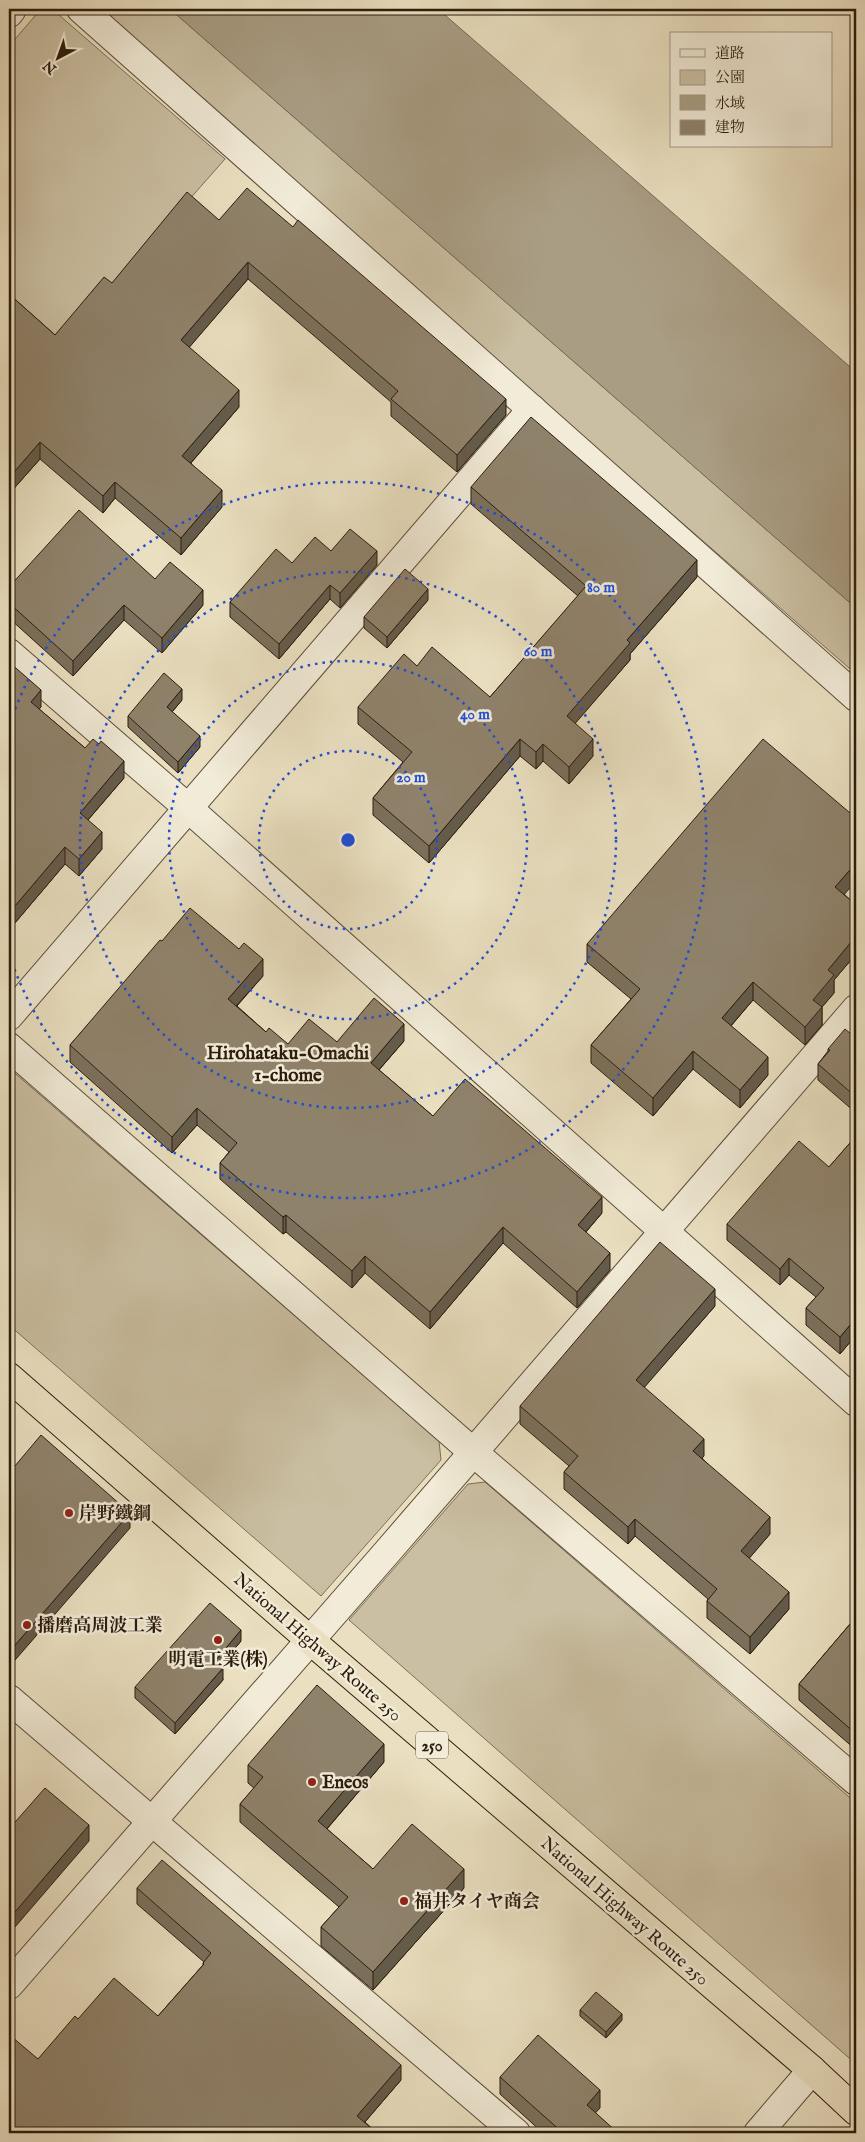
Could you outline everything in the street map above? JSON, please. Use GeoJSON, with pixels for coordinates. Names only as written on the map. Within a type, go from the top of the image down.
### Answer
{"type":"FeatureCollection","features":[{"type":"Feature","properties":{"kind":"highway","name":"National Highway Route 250"},"geometry":{"type":"LineString","coordinates":[[9,1377],[310,1640],[812,2070],[856,2111]]}},
{"type":"Feature","properties":{"kind":"street"},"geometry":{"type":"LineString","coordinates":[[9,13],[12,9]]}},
{"type":"Feature","properties":{"kind":"street"},"geometry":{"type":"LineString","coordinates":[[81,9],[856,697]]}},
{"type":"Feature","properties":{"kind":"street"},"geometry":{"type":"LineString","coordinates":[[9,1016],[532,409]]}},
{"type":"Feature","properties":{"kind":"street"},"geometry":{"type":"LineString","coordinates":[[9,653],[188,808],[856,1402]]}},
{"type":"Feature","properties":{"kind":"street"},"geometry":{"type":"LineString","coordinates":[[9,1985],[856,1009]]}},
{"type":"Feature","properties":{"kind":"street"},"geometry":{"type":"LineString","coordinates":[[9,1047],[473,1452],[856,1781]]}},
{"type":"Feature","properties":{"kind":"street"},"geometry":{"type":"LineString","coordinates":[[9,1699],[516,2133]]}},
{"type":"Feature","properties":{"kind":"street"},"geometry":{"type":"LineString","coordinates":[[758,2133],[812,2070]]}},
{"type":"Feature","properties":{"kind":"green space"},"geometry":{"type":"Polygon","coordinates":[[[41,9],[52,9],[225,159],[60,346],[9,301],[9,46],[41,9]]]}},
{"type":"Feature","properties":{"kind":"green space"},"geometry":{"type":"Polygon","coordinates":[[[91,9],[170,9],[856,608],[856,674],[91,9]]]}},
{"type":"Feature","properties":{"kind":"green space"},"geometry":{"type":"Polygon","coordinates":[[[9,1068],[439,1441],[441,1460],[321,1596],[9,1325],[9,1068]]]}},
{"type":"Feature","properties":{"kind":"green space"},"geometry":{"type":"Polygon","coordinates":[[[485,1482],[856,1803],[856,2064],[349,1620],[468,1484],[485,1482]]]}},
{"type":"Feature","properties":{"kind":"water"},"geometry":{"type":"Polygon","coordinates":[[[170,9],[438,9],[856,372],[856,608],[170,9]]]}},
{"type":"Feature","properties":{"kind":"building"},"geometry":{"type":"Polygon","coordinates":[[[247,188],[293,227],[298,220],[506,399],[457,455],[391,399],[398,391],[248,262],[181,340],[239,390],[182,456],[222,490],[181,538],[115,482],[103,496],[40,442],[9,478],[9,294],[55,335],[104,277],[112,283],[187,192],[219,220],[247,188]]]}},
{"type":"Feature","properties":{"kind":"building"},"geometry":{"type":"Polygon","coordinates":[[[531,417],[697,560],[627,640],[630,643],[567,716],[593,739],[569,767],[543,744],[536,752],[520,739],[429,846],[373,798],[412,752],[358,707],[404,654],[417,666],[432,647],[490,697],[586,586],[471,487],[531,417]]]}},
{"type":"Feature","properties":{"kind":"building"},"geometry":{"type":"Polygon","coordinates":[[[79,510],[155,579],[170,562],[203,590],[162,638],[124,605],[73,661],[9,603],[9,587],[79,510]]]}},
{"type":"Feature","properties":{"kind":"building"},"geometry":{"type":"Polygon","coordinates":[[[350,529],[377,551],[340,593],[330,585],[279,644],[230,602],[276,549],[292,563],[315,537],[331,551],[350,529]]]}},
{"type":"Feature","properties":{"kind":"building"},"geometry":{"type":"Polygon","coordinates":[[[405,569],[428,589],[387,637],[364,617],[405,569]]]}},
{"type":"Feature","properties":{"kind":"building"},"geometry":{"type":"Polygon","coordinates":[[[9,662],[41,690],[31,702],[85,748],[93,739],[99,744],[101,741],[124,761],[80,813],[102,832],[79,859],[65,847],[9,913],[9,662]]]}},
{"type":"Feature","properties":{"kind":"building"},"geometry":{"type":"Polygon","coordinates":[[[164,673],[182,689],[167,707],[200,736],[178,762],[128,716],[164,673]]]}},
{"type":"Feature","properties":{"kind":"building"},"geometry":{"type":"Polygon","coordinates":[[[763,739],[856,818],[856,863],[835,887],[856,905],[856,936],[828,970],[834,975],[813,1000],[822,1007],[805,1027],[753,982],[722,1018],[768,1057],[740,1090],[693,1051],[653,1098],[591,1045],[640,989],[587,944],[763,739]]]}},
{"type":"Feature","properties":{"kind":"building"},"geometry":{"type":"Polygon","coordinates":[[[190,908],[239,949],[244,943],[263,959],[228,999],[266,1032],[269,1028],[288,1044],[309,1019],[337,1042],[374,998],[404,1024],[371,1063],[433,1116],[465,1079],[602,1197],[578,1225],[610,1253],[577,1292],[503,1227],[430,1312],[365,1256],[352,1271],[286,1215],[283,1217],[220,1163],[237,1143],[197,1108],[172,1137],[70,1045],[190,908]]]}},
{"type":"Feature","properties":{"kind":"building"},"geometry":{"type":"Polygon","coordinates":[[[845,1029],[856,1038],[856,1097],[818,1064],[845,1029]]]}},
{"type":"Feature","properties":{"kind":"building"},"geometry":{"type":"Polygon","coordinates":[[[856,1136],[856,1318],[840,1337],[806,1308],[824,1288],[789,1258],[780,1269],[727,1224],[799,1141],[829,1167],[856,1136]]]}},
{"type":"Feature","properties":{"kind":"building"},"geometry":{"type":"Polygon","coordinates":[[[660,1242],[715,1289],[636,1380],[704,1439],[693,1451],[770,1517],[741,1551],[789,1592],[750,1637],[707,1601],[717,1589],[635,1519],[628,1527],[564,1472],[578,1456],[520,1406],[660,1242]]]}},
{"type":"Feature","properties":{"kind":"building"},"geometry":{"type":"Polygon","coordinates":[[[41,1435],[130,1513],[9,1652],[9,1473],[41,1435]]]}},
{"type":"Feature","properties":{"kind":"building"},"geometry":{"type":"Polygon","coordinates":[[[210,1603],[241,1630],[215,1661],[223,1668],[175,1723],[135,1687],[210,1603]]]}},
{"type":"Feature","properties":{"kind":"building"},"geometry":{"type":"Polygon","coordinates":[[[856,1617],[856,1734],[799,1684],[856,1617]]]}},
{"type":"Feature","properties":{"kind":"building"},"geometry":{"type":"Polygon","coordinates":[[[317,1685],[384,1744],[318,1821],[373,1869],[412,1824],[464,1869],[373,1972],[321,1927],[348,1897],[240,1804],[263,1777],[248,1765],[317,1685]]]}},
{"type":"Feature","properties":{"kind":"building"},"geometry":{"type":"Polygon","coordinates":[[[45,1788],[89,1825],[9,1919],[9,1829],[45,1788]]]}},
{"type":"Feature","properties":{"kind":"building"},"geometry":{"type":"Polygon","coordinates":[[[162,1860],[401,2065],[357,2116],[377,2133],[14,2133],[9,2128],[9,2041],[12,2037],[38,2059],[75,2016],[78,2019],[114,1978],[158,2016],[204,1964],[211,1953],[137,1888],[162,1860]]]}},
{"type":"Feature","properties":{"kind":"building"},"geometry":{"type":"Polygon","coordinates":[[[596,1992],[622,2014],[606,2032],[580,2010],[596,1992]]]}},
{"type":"Feature","properties":{"kind":"building"},"geometry":{"type":"Polygon","coordinates":[[[538,2035],[600,2090],[587,2105],[618,2133],[563,2133],[500,2077],[538,2035]]]}},
{"type":"Feature","properties":{"kind":"place","name":"岸野鐵鋼"},"geometry":{"type":"Point","coordinates":[69,1513]}},
{"type":"Feature","properties":{"kind":"place","name":"播磨高周波工業"},"geometry":{"type":"Point","coordinates":[27,1625]}},
{"type":"Feature","properties":{"kind":"place","name":"明電工業(株)"},"geometry":{"type":"Point","coordinates":[218,1640]}},
{"type":"Feature","properties":{"kind":"place","name":"Eneos"},"geometry":{"type":"Point","coordinates":[312,1782]}},
{"type":"Feature","properties":{"kind":"place","name":"福井タイヤ商会"},"geometry":{"type":"Point","coordinates":[404,1901]}},
{"type":"Feature","properties":{"kind":"district","name":"Hirohataku-Omachi 1-chome"},"geometry":{"type":"Point","coordinates":[288,1063]}}]}
